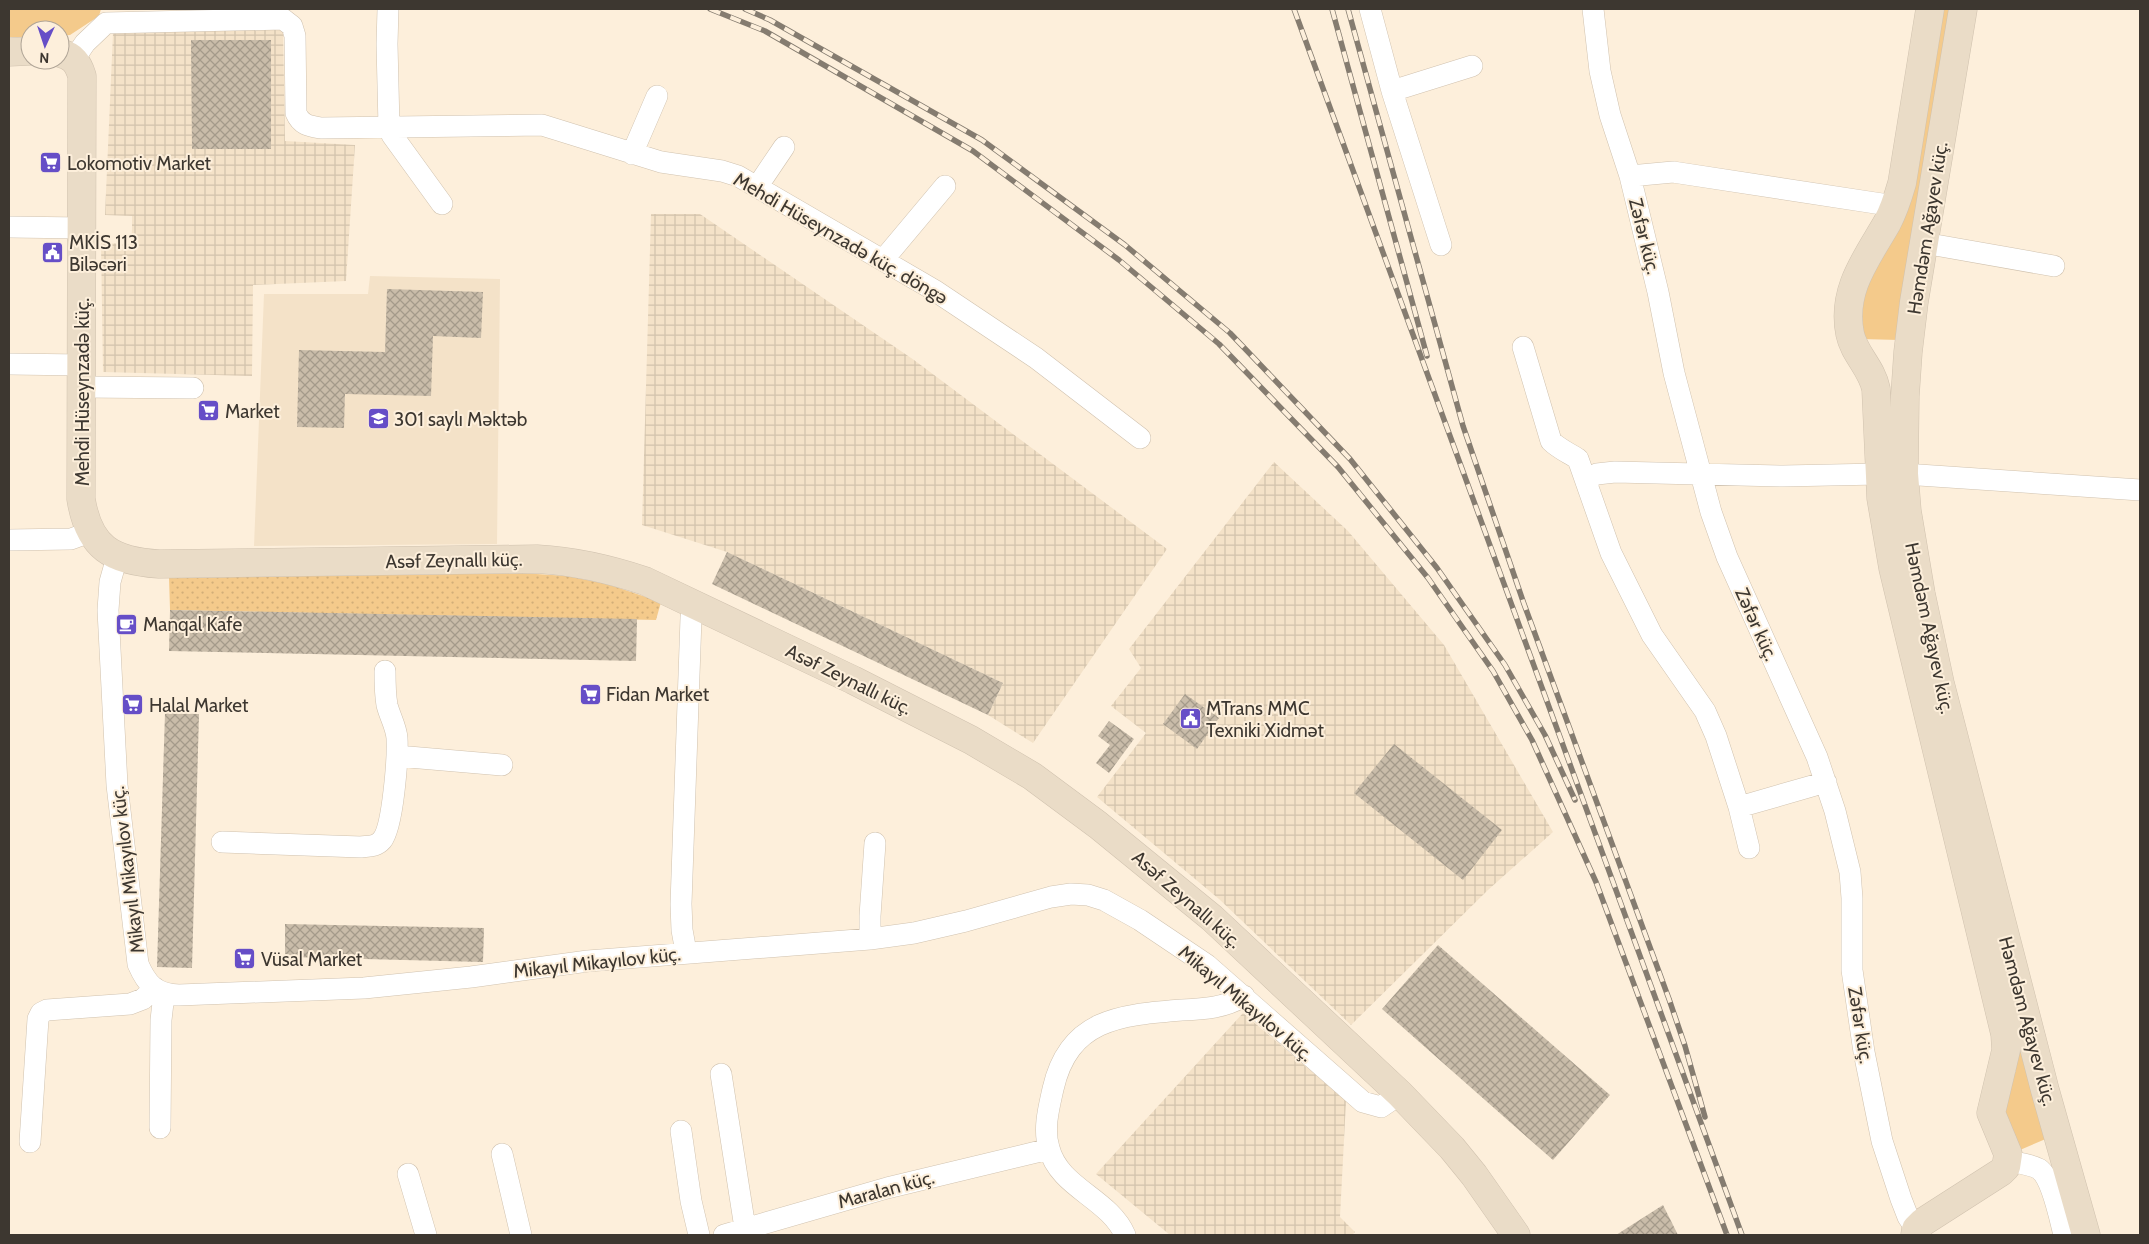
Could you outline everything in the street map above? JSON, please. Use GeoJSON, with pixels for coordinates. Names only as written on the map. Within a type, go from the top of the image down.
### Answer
{"type":"FeatureCollection","features":[{"type":"Feature","properties":{"kind":"street"},"geometry":{"type":"LineString","coordinates":[[388,9],[389,127],[392,135],[442,204]]}},
{"type":"Feature","properties":{"kind":"street"},"geometry":{"type":"LineString","coordinates":[[1370,9],[1392,91],[1441,245]]}},
{"type":"Feature","properties":{"kind":"street","name":"Zəfər küç."},"geometry":{"type":"LineString","coordinates":[[1593,9],[1600,70],[1610,115],[1630,176],[1658,292],[1674,373],[1710,512],[1727,557],[1826,782],[1836,811],[1850,872],[1852,970],[1857,1011],[1882,1141],[1901,1199],[1916,1232]]}},
{"type":"Feature","properties":{"kind":"street"},"geometry":{"type":"LineString","coordinates":[[1916,1232],[1931,1216],[2001,1172],[2008,1161],[2006,1148],[1991,1113],[2006,1050],[2005,1034],[1893,568],[1892,474],[1874,378],[1853,344],[1848,321],[1849,300],[1853,284],[1895,206],[1902,183],[1930,9]]}},
{"type":"Feature","properties":{"kind":"street","name":"Həmdəm Ağayev küç."},"geometry":{"type":"LineString","coordinates":[[1963,9],[1924,243],[1908,352],[1905,396],[1892,474],[1907,512],[1940,683],[2045,1090],[2086,1235]]}},
{"type":"Feature","properties":{"kind":"street","name":"Mehdi Hüseynzadə küç. döngə"},"geometry":{"type":"LineString","coordinates":[[70,54],[85,43],[106,23],[286,14],[295,36],[296,113],[300,121],[308,126],[321,128],[542,125],[632,154],[682,166],[722,171],[738,176],[934,290],[1036,358],[1140,438]]}},
{"type":"Feature","properties":{"kind":"street","name":"Mehdi Hüseynzadə küç."},"geometry":{"type":"LineString","coordinates":[[70,58],[79,66],[82,76],[81,499],[90,532]]}},
{"type":"Feature","properties":{"kind":"street"},"geometry":{"type":"LineString","coordinates":[[1392,91],[1472,66]]}},
{"type":"Feature","properties":{"kind":"street"},"geometry":{"type":"LineString","coordinates":[[632,154],[656,96]]}},
{"type":"Feature","properties":{"kind":"street"},"geometry":{"type":"LineString","coordinates":[[757,187],[784,147]]}},
{"type":"Feature","properties":{"kind":"street"},"geometry":{"type":"LineString","coordinates":[[1630,176],[1673,172],[1895,206]]}},
{"type":"Feature","properties":{"kind":"street"},"geometry":{"type":"LineString","coordinates":[[883,260],[945,186]]}},
{"type":"Feature","properties":{"kind":"street"},"geometry":{"type":"LineString","coordinates":[[9,227],[82,228]]}},
{"type":"Feature","properties":{"kind":"street"},"geometry":{"type":"LineString","coordinates":[[1924,243],[2054,266]]}},
{"type":"Feature","properties":{"kind":"street"},"geometry":{"type":"LineString","coordinates":[[1523,347],[1551,441],[1558,448],[1578,460],[1611,553],[1652,635],[1705,711],[1716,736],[1739,807],[1749,848]]}},
{"type":"Feature","properties":{"kind":"street"},"geometry":{"type":"LineString","coordinates":[[9,364],[82,376],[193,388]]}},
{"type":"Feature","properties":{"kind":"street"},"geometry":{"type":"LineString","coordinates":[[1585,479],[1598,474],[1615,472],[1700,475],[1892,474],[2140,490]]}},
{"type":"Feature","properties":{"kind":"street"},"geometry":{"type":"LineString","coordinates":[[9,540],[71,539],[90,532]]}},
{"type":"Feature","properties":{"kind":"street","name":"Asəf Zeynallı küç."},"geometry":{"type":"LineString","coordinates":[[90,532],[101,545],[117,557],[134,562],[159,564],[566,561],[601,568],[645,581],[861,684],[971,740],[1032,776],[1098,825],[1212,918],[1400,1094],[1463,1161],[1490,1196],[1516,1235]]}},
{"type":"Feature","properties":{"kind":"street","name":"Mikayıl Mikayılov küç."},"geometry":{"type":"LineString","coordinates":[[117,557],[110,582],[108,610],[117,785],[138,964],[143,976],[159,991],[179,995],[364,988],[463,978],[549,965],[686,952],[870,939],[931,929],[1051,897],[1071,894],[1088,895],[1104,900],[1140,920],[1207,965],[1363,1102],[1381,1107],[1400,1094]]}},
{"type":"Feature","properties":{"kind":"street"},"geometry":{"type":"LineString","coordinates":[[686,952],[682,930],[681,904],[691,626],[694,604]]}},
{"type":"Feature","properties":{"kind":"street"},"geometry":{"type":"LineString","coordinates":[[222,842],[372,846],[380,842],[386,835],[390,819],[397,756],[397,739],[388,706],[385,671]]}},
{"type":"Feature","properties":{"kind":"street"},"geometry":{"type":"LineString","coordinates":[[397,756],[502,765]]}},
{"type":"Feature","properties":{"kind":"street"},"geometry":{"type":"LineString","coordinates":[[1739,807],[1826,782]]}},
{"type":"Feature","properties":{"kind":"street"},"geometry":{"type":"LineString","coordinates":[[870,939],[875,843]]}},
{"type":"Feature","properties":{"kind":"street"},"geometry":{"type":"LineString","coordinates":[[30,1142],[38,1019],[41,1013],[47,1010],[130,1004],[159,991],[161,1020],[160,1128]]}},
{"type":"Feature","properties":{"kind":"street"},"geometry":{"type":"LineString","coordinates":[[1125,1235],[1102,1205],[1062,1172],[1049,1149],[1047,1131],[1049,1109],[1056,1074],[1066,1052],[1079,1037],[1102,1024],[1141,1014],[1217,1008],[1230,1004],[1244,996]]}},
{"type":"Feature","properties":{"kind":"street"},"geometry":{"type":"LineString","coordinates":[[722,1074],[745,1228]]}},
{"type":"Feature","properties":{"kind":"street"},"geometry":{"type":"LineString","coordinates":[[681,1131],[691,1201],[699,1235]]}},
{"type":"Feature","properties":{"kind":"street","name":"Maralan küç."},"geometry":{"type":"LineString","coordinates":[[724,1235],[887,1188],[1049,1149]]}},
{"type":"Feature","properties":{"kind":"street"},"geometry":{"type":"LineString","coordinates":[[502,1154],[521,1235]]}},
{"type":"Feature","properties":{"kind":"street"},"geometry":{"type":"LineString","coordinates":[[2008,1161],[2040,1170],[2047,1179],[2064,1235]]}},
{"type":"Feature","properties":{"kind":"street"},"geometry":{"type":"LineString","coordinates":[[408,1174],[426,1235]]}},
{"type":"Feature","properties":{"kind":"shaded area"},"geometry":{"type":"Polygon","coordinates":[[[9,9],[101,9],[99,16],[70,35],[70,20],[20,20],[20,37],[9,37],[9,9]]]}},
{"type":"Feature","properties":{"kind":"shaded area"},"geometry":{"type":"Polygon","coordinates":[[[1940,9],[1954,9],[1899,340],[1861,339],[1860,292],[1940,9]]]}},
{"type":"Feature","properties":{"kind":"shaded area"},"geometry":{"type":"Polygon","coordinates":[[[283,29],[285,141],[355,145],[346,281],[253,285],[252,376],[103,372],[101,243],[131,244],[132,229],[132,216],[105,215],[113,33],[283,29]]]}},
{"type":"Feature","properties":{"kind":"shaded area"},"geometry":{"type":"Polygon","coordinates":[[[651,214],[700,214],[914,360],[1167,549],[1033,743],[988,715],[1003,683],[727,552],[642,525],[651,214]]]}},
{"type":"Feature","properties":{"kind":"shaded area","name":"301 saylı Məktəb"},"geometry":{"type":"Polygon","coordinates":[[[370,276],[500,279],[497,544],[254,546],[264,294],[368,294],[370,276]]]}},
{"type":"Feature","properties":{"kind":"shaded area"},"geometry":{"type":"Polygon","coordinates":[[[1274,462],[1348,531],[1444,645],[1553,832],[1488,890],[1351,1025],[1219,899],[1097,797],[1146,733],[1111,706],[1141,668],[1129,649],[1274,462]]]}},
{"type":"Feature","properties":{"kind":"shaded area"},"geometry":{"type":"Polygon","coordinates":[[[1896,485],[2048,1138],[2020,1150],[2000,1116],[2008,1083],[2016,1071],[2016,1050],[1896,485]]]}},
{"type":"Feature","properties":{"kind":"shaded area"},"geometry":{"type":"Polygon","coordinates":[[[521,573],[567,576],[607,584],[661,602],[656,620],[170,610],[169,578],[521,573]]]}},
{"type":"Feature","properties":{"kind":"shaded area"},"geometry":{"type":"Polygon","coordinates":[[[1243,1013],[1346,1101],[1340,1217],[1355,1232],[1352,1235],[1170,1235],[1096,1174],[1243,1013]]]}},
{"type":"Feature","properties":{"kind":"building"},"geometry":{"type":"Polygon","coordinates":[[[191,40],[271,40],[271,149],[192,149],[191,40]]]}},
{"type":"Feature","properties":{"kind":"building"},"geometry":{"type":"Polygon","coordinates":[[[387,289],[483,292],[481,338],[433,336],[431,396],[345,394],[344,428],[297,427],[299,350],[385,352],[387,289]]]}},
{"type":"Feature","properties":{"kind":"building"},"geometry":{"type":"Polygon","coordinates":[[[727,552],[1003,683],[988,715],[712,584],[727,552]]]}},
{"type":"Feature","properties":{"kind":"building"},"geometry":{"type":"Polygon","coordinates":[[[170,610],[637,619],[636,661],[169,651],[170,610]]]}},
{"type":"Feature","properties":{"kind":"building"},"geometry":{"type":"Polygon","coordinates":[[[1185,694],[1219,718],[1197,749],[1163,724],[1185,694]]]}},
{"type":"Feature","properties":{"kind":"building"},"geometry":{"type":"Polygon","coordinates":[[[165,713],[199,714],[192,968],[157,967],[165,713]]]}},
{"type":"Feature","properties":{"kind":"building"},"geometry":{"type":"Polygon","coordinates":[[[1109,721],[1134,739],[1109,773],[1096,763],[1110,745],[1098,736],[1109,721]]]}},
{"type":"Feature","properties":{"kind":"building"},"geometry":{"type":"Polygon","coordinates":[[[1394,744],[1502,830],[1463,880],[1354,793],[1394,744]]]}},
{"type":"Feature","properties":{"kind":"building"},"geometry":{"type":"Polygon","coordinates":[[[285,924],[484,928],[483,962],[285,957],[285,924]]]}},
{"type":"Feature","properties":{"kind":"building"},"geometry":{"type":"Polygon","coordinates":[[[1438,945],[1610,1095],[1553,1160],[1382,1009],[1438,945]]]}},
{"type":"Feature","properties":{"kind":"building"},"geometry":{"type":"Polygon","coordinates":[[[1663,1205],[1678,1235],[1616,1235],[1663,1205]]]}},
{"type":"Feature","properties":{"kind":"railway"},"geometry":{"type":"LineString","coordinates":[[710,9],[765,31],[973,151],[1119,260],[1219,344],[1338,467],[1428,578],[1493,671],[1532,740],[1596,882],[1727,1235]]}},
{"type":"Feature","properties":{"kind":"railway"},"geometry":{"type":"LineString","coordinates":[[745,9],[770,20],[982,140],[1125,245],[1230,333],[1350,459],[1437,568],[1505,665],[1545,735],[1575,800]]}},
{"type":"Feature","properties":{"kind":"railway"},"geometry":{"type":"LineString","coordinates":[[1294,9],[1742,1235]]}},
{"type":"Feature","properties":{"kind":"railway"},"geometry":{"type":"LineString","coordinates":[[1332,9],[1427,356]]}},
{"type":"Feature","properties":{"kind":"railway"},"geometry":{"type":"LineString","coordinates":[[1348,9],[1463,426],[1524,604],[1669,999],[1685,1046],[1705,1117]]}},
{"type":"Feature","properties":{"kind":"place","name":"Lokomotiv Market"},"geometry":{"type":"Point","coordinates":[51,163]}},
{"type":"Feature","properties":{"kind":"place","name":"MKİS 113 Biləcəri"},"geometry":{"type":"Point","coordinates":[53,253]}},
{"type":"Feature","properties":{"kind":"place","name":"Market"},"geometry":{"type":"Point","coordinates":[209,411]}},
{"type":"Feature","properties":{"kind":"place","name":"301 saylı Məktəb"},"geometry":{"type":"Point","coordinates":[378,419]}},
{"type":"Feature","properties":{"kind":"place","name":"Manqal Kafe"},"geometry":{"type":"Point","coordinates":[127,624]}},
{"type":"Feature","properties":{"kind":"place","name":"Fidan Market"},"geometry":{"type":"Point","coordinates":[590,694]}},
{"type":"Feature","properties":{"kind":"place","name":"Halal Market"},"geometry":{"type":"Point","coordinates":[133,705]}},
{"type":"Feature","properties":{"kind":"place","name":"MTrans MMC Texniki Xidmət"},"geometry":{"type":"Point","coordinates":[1190,719]}},
{"type":"Feature","properties":{"kind":"place","name":"Vüsal Market"},"geometry":{"type":"Point","coordinates":[245,959]}}]}
